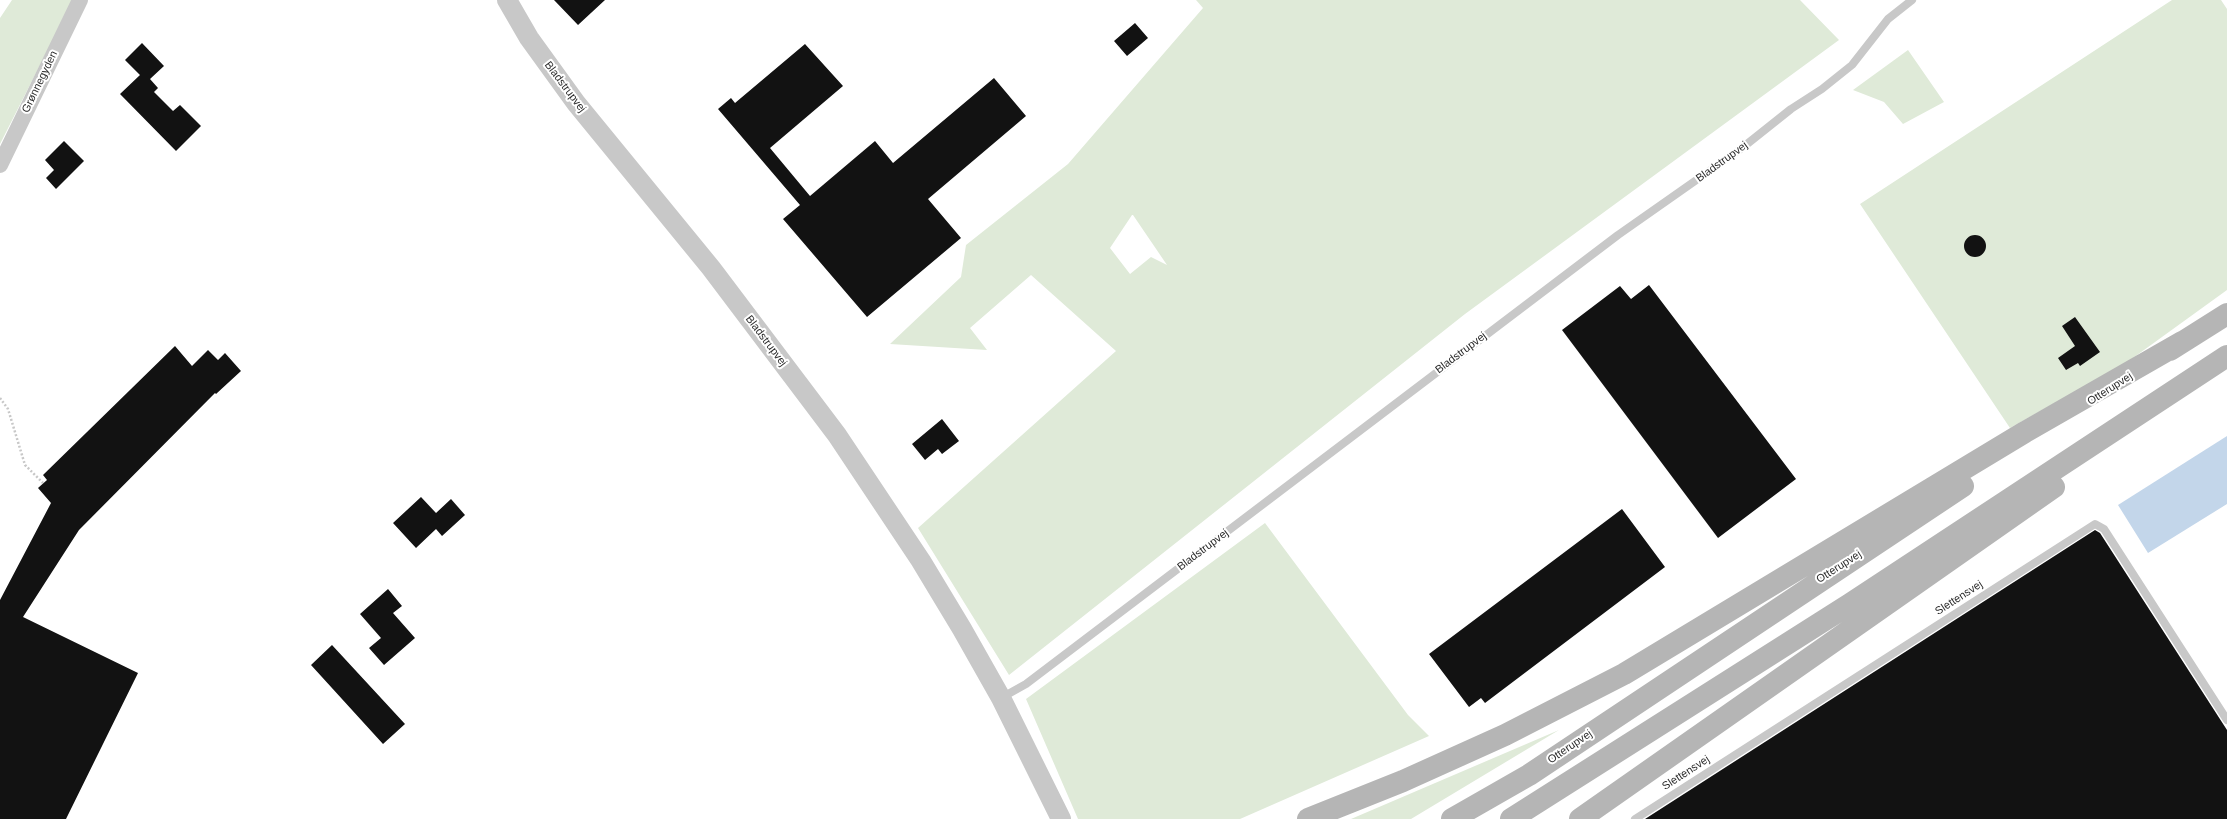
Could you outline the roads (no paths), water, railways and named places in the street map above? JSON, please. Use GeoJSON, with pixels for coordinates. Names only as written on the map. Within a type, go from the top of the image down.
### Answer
{"type":"FeatureCollection","features":[{"type":"Feature","properties":{"kind":"main road","name":"Otterupvej"},"geometry":{"type":"LineString","coordinates":[[1452,819],[1528,775],[1823,578],[2227,314]]}},
{"type":"Feature","properties":{"kind":"main road"},"geometry":{"type":"LineString","coordinates":[[1308,819],[1403,781],[1505,735],[1624,674],[2024,432],[2182,342]]}},
{"type":"Feature","properties":{"kind":"main road"},"geometry":{"type":"LineString","coordinates":[[1511,819],[1850,604],[2227,356]]}},
{"type":"Feature","properties":{"kind":"main road"},"geometry":{"type":"LineString","coordinates":[[1580,819],[2227,366]]}},
{"type":"Feature","properties":{"kind":"street","name":"Grønnegyden"},"geometry":{"type":"LineString","coordinates":[[0,165],[80,0]]}},
{"type":"Feature","properties":{"kind":"street","name":"Bladstrupvej"},"geometry":{"type":"LineString","coordinates":[[507,0],[529,38],[576,103],[711,268],[837,435],[921,561],[1001,698],[1061,819]]}},
{"type":"Feature","properties":{"kind":"lane","name":"Bladstrupvej"},"geometry":{"type":"LineString","coordinates":[[1001,698],[1026,684],[1618,235],[1742,148],[1791,109],[1822,89],[1852,65],[1888,19],[1912,0]]}},
{"type":"Feature","properties":{"kind":"lane","name":"Slettensvej"},"geometry":{"type":"LineString","coordinates":[[1635,819],[2095,524],[2104,529],[2227,720]]}},
{"type":"Feature","properties":{"kind":"water"},"geometry":{"type":"Polygon","coordinates":[[[2227,436],[2227,504],[2148,553],[2118,505],[2227,436]]]}}]}
